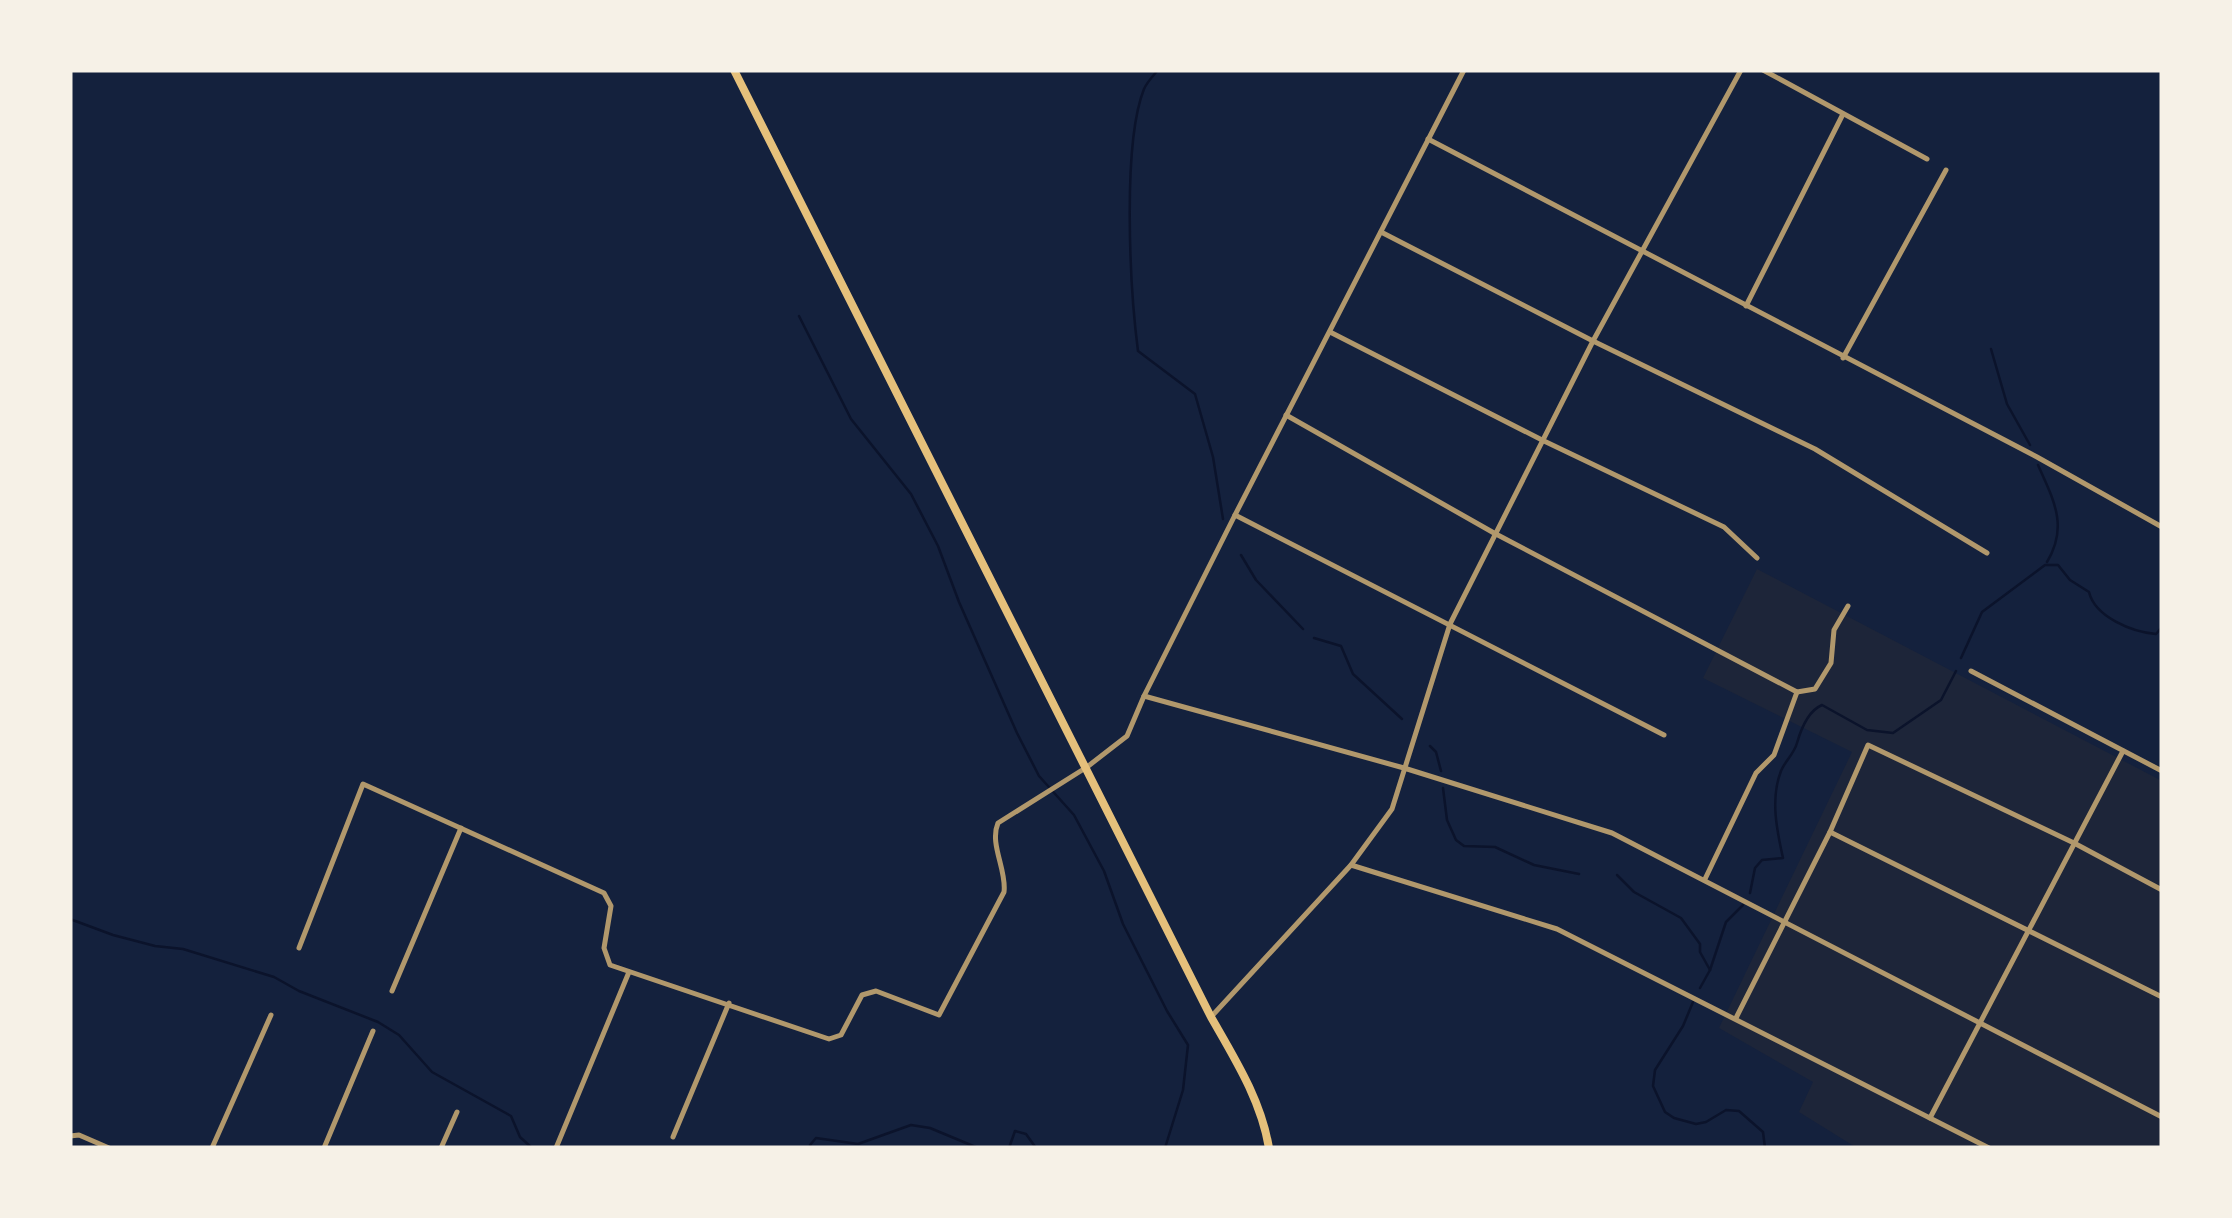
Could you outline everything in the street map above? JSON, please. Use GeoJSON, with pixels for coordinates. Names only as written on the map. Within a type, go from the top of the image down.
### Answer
{"type":"FeatureCollection","features":[{"type":"Feature","properties":{"kind":"main road"},"geometry":{"type":"LineString","coordinates":[[734,70],[1249,1086],[1260,1110],[1269,1148]]}},
{"type":"Feature","properties":{"kind":"street"},"geometry":{"type":"LineString","coordinates":[[299,948],[362,784],[604,893],[612,906],[605,958],[610,965],[829,1039],[842,1035],[862,995],[876,991],[939,1015],[1004,892],[994,831],[998,823],[1087,767],[1127,736],[1234,515],[1464,70]]}},
{"type":"Feature","properties":{"kind":"street"},"geometry":{"type":"LineString","coordinates":[[1211,1017],[1351,864],[1392,809],[1450,624],[1593,341],[1740,70]]}},
{"type":"Feature","properties":{"kind":"street"},"geometry":{"type":"LineString","coordinates":[[1763,70],[1927,160]]}},
{"type":"Feature","properties":{"kind":"street"},"geometry":{"type":"LineString","coordinates":[[1746,306],[1843,114]]}},
{"type":"Feature","properties":{"kind":"street"},"geometry":{"type":"LineString","coordinates":[[1428,138],[2037,457],[2162,527]]}},
{"type":"Feature","properties":{"kind":"street"},"geometry":{"type":"LineString","coordinates":[[1843,358],[1946,170]]}},
{"type":"Feature","properties":{"kind":"street"},"geometry":{"type":"LineString","coordinates":[[1381,232],[1815,450],[1987,553]]}},
{"type":"Feature","properties":{"kind":"street"},"geometry":{"type":"LineString","coordinates":[[1330,332],[1544,442],[1724,527],[1757,558]]}},
{"type":"Feature","properties":{"kind":"street"},"geometry":{"type":"LineString","coordinates":[[1286,416],[1494,534],[1797,692],[1815,689],[1828,671],[1834,630],[1848,606]]}},
{"type":"Feature","properties":{"kind":"street"},"geometry":{"type":"LineString","coordinates":[[1234,515],[1664,735]]}},
{"type":"Feature","properties":{"kind":"street"},"geometry":{"type":"LineString","coordinates":[[1971,671],[2162,771]]}},
{"type":"Feature","properties":{"kind":"street"},"geometry":{"type":"LineString","coordinates":[[1705,879],[1756,772],[1774,756],[1797,692]]}},
{"type":"Feature","properties":{"kind":"street"},"geometry":{"type":"LineString","coordinates":[[1144,696],[1404,768],[1612,833],[2162,1117]]}},
{"type":"Feature","properties":{"kind":"street"},"geometry":{"type":"LineString","coordinates":[[1736,1018],[1830,832],[1868,745],[2074,843],[2162,890]]}},
{"type":"Feature","properties":{"kind":"street"},"geometry":{"type":"LineString","coordinates":[[1930,1118],[2122,752]]}},
{"type":"Feature","properties":{"kind":"street"},"geometry":{"type":"LineString","coordinates":[[392,992],[461,828]]}},
{"type":"Feature","properties":{"kind":"street"},"geometry":{"type":"LineString","coordinates":[[1830,832],[2162,997]]}},
{"type":"Feature","properties":{"kind":"street"},"geometry":{"type":"LineString","coordinates":[[1351,864],[1557,929],[1989,1148]]}},
{"type":"Feature","properties":{"kind":"street"},"geometry":{"type":"LineString","coordinates":[[557,1145],[629,972]]}},
{"type":"Feature","properties":{"kind":"street"},"geometry":{"type":"LineString","coordinates":[[673,1136],[729,1004]]}},
{"type":"Feature","properties":{"kind":"street"},"geometry":{"type":"LineString","coordinates":[[212,1148],[272,1014]]}},
{"type":"Feature","properties":{"kind":"street"},"geometry":{"type":"LineString","coordinates":[[324,1148],[374,1031]]}},
{"type":"Feature","properties":{"kind":"street"},"geometry":{"type":"LineString","coordinates":[[441,1148],[457,1112]]}},
{"type":"Feature","properties":{"kind":"street"},"geometry":{"type":"LineString","coordinates":[[70,1136],[79,1135],[108,1148]]}},
{"type":"Feature","properties":{"kind":"shaded area"},"geometry":{"type":"Polygon","coordinates":[[[1757,569],[2162,781],[2162,1148],[1857,1148],[1799,1112],[1813,1082],[1719,1028],[1852,752],[1703,678],[1757,569]]]}},
{"type":"Feature","properties":{"kind":"waterway"},"geometry":{"type":"LineString","coordinates":[[1158,70],[1144,89],[1137,114],[1130,180],[1132,292],[1138,351],[1195,394],[1213,457],[1223,519]]}},
{"type":"Feature","properties":{"kind":"waterway"},"geometry":{"type":"LineString","coordinates":[[799,316],[851,419],[911,494],[938,546],[1017,733],[1039,776],[1074,815],[1104,871],[1123,924],[1188,1045],[1183,1090],[1165,1148]]}},
{"type":"Feature","properties":{"kind":"waterway"},"geometry":{"type":"LineString","coordinates":[[1991,349],[2007,404],[2030,445]]}},
{"type":"Feature","properties":{"kind":"waterway"},"geometry":{"type":"LineString","coordinates":[[2038,465],[2058,524],[2054,549],[2047,562]]}},
{"type":"Feature","properties":{"kind":"waterway"},"geometry":{"type":"LineString","coordinates":[[1241,555],[1256,580],[1303,629]]}},
{"type":"Feature","properties":{"kind":"waterway"},"geometry":{"type":"LineString","coordinates":[[1961,658],[1982,612],[2045,565],[2058,565],[2116,622],[2156,634],[2162,627]]}},
{"type":"Feature","properties":{"kind":"waterway"},"geometry":{"type":"LineString","coordinates":[[1314,638],[1341,646],[1353,674],[1402,719]]}},
{"type":"Feature","properties":{"kind":"waterway"},"geometry":{"type":"LineString","coordinates":[[1750,893],[1755,868],[1762,860],[1783,858],[1776,815],[1778,782],[1813,712],[1822,705],[1867,730],[1893,733],[1941,700],[1956,671]]}},
{"type":"Feature","properties":{"kind":"waterway"},"geometry":{"type":"LineString","coordinates":[[1430,746],[1436,752],[1441,771]]}},
{"type":"Feature","properties":{"kind":"waterway"},"geometry":{"type":"LineString","coordinates":[[1443,788],[1447,820],[1456,840],[1464,846],[1495,847],[1534,865],[1579,874]]}},
{"type":"Feature","properties":{"kind":"waterway"},"geometry":{"type":"LineString","coordinates":[[1617,875],[1634,892],[1681,918],[1700,944],[1710,970]]}},
{"type":"Feature","properties":{"kind":"waterway"},"geometry":{"type":"LineString","coordinates":[[1700,988],[1726,922],[1743,905]]}},
{"type":"Feature","properties":{"kind":"waterway"},"geometry":{"type":"LineString","coordinates":[[70,919],[113,935],[183,949],[274,977],[378,1022],[399,1035],[432,1072],[511,1116],[520,1137],[532,1148]]}},
{"type":"Feature","properties":{"kind":"waterway"},"geometry":{"type":"LineString","coordinates":[[1693,1002],[1655,1070],[1653,1086],[1665,1112],[1696,1124],[1726,1110],[1739,1111],[1763,1132],[1765,1148]]}},
{"type":"Feature","properties":{"kind":"waterway"},"geometry":{"type":"LineString","coordinates":[[811,1148],[816,1138],[858,1144],[911,1125],[930,1128],[978,1148]]}},
{"type":"Feature","properties":{"kind":"waterway"},"geometry":{"type":"LineString","coordinates":[[1009,1148],[1015,1131],[1026,1134],[1036,1148]]}}]}
